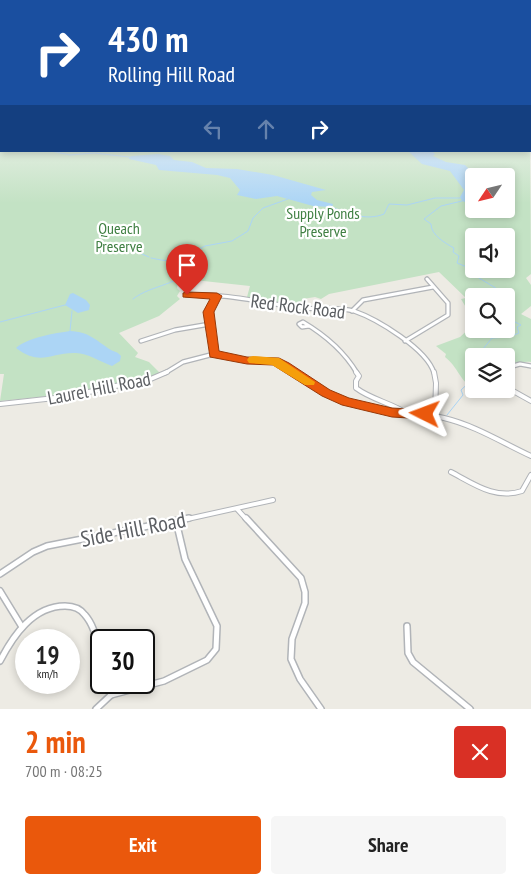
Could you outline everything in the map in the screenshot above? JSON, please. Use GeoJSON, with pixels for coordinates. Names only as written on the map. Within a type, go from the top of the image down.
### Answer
{"type":"FeatureCollection","features":[{"type":"Feature","properties":{"kind":"street"},"geometry":{"type":"LineString","coordinates":[[405,341],[448,315],[448,303],[427,279]]}},
{"type":"Feature","properties":{"kind":"street"},"geometry":{"type":"LineString","coordinates":[[352,311],[363,300],[433,286]]}},
{"type":"Feature","properties":{"kind":"street","name":"Red Rock Road"},"geometry":{"type":"LineString","coordinates":[[187,295],[217,296],[307,308],[352,311],[405,341],[430,362],[437,379],[435,416]]}},
{"type":"Feature","properties":{"kind":"street"},"geometry":{"type":"LineString","coordinates":[[214,354],[208,312],[217,296]]}},
{"type":"Feature","properties":{"kind":"street"},"geometry":{"type":"LineString","coordinates":[[142,341],[167,331],[192,325],[210,324]]}},
{"type":"Feature","properties":{"kind":"street"},"geometry":{"type":"LineString","coordinates":[[309,326],[326,338],[353,365],[359,376],[356,381],[356,388],[362,394],[398,406],[408,414]]}},
{"type":"Feature","properties":{"kind":"street","name":"Laurel Hill Road"},"geometry":{"type":"LineString","coordinates":[[0,404],[73,396],[109,387],[146,381],[160,376],[190,359],[214,354],[247,360],[275,361],[335,398],[369,408],[435,416],[481,432],[531,456]]}},
{"type":"Feature","properties":{"kind":"street"},"geometry":{"type":"LineString","coordinates":[[515,365],[520,364],[531,366]]}},
{"type":"Feature","properties":{"kind":"street"},"geometry":{"type":"LineString","coordinates":[[515,392],[531,401]]}},
{"type":"Feature","properties":{"kind":"street"},"geometry":{"type":"LineString","coordinates":[[451,472],[487,491],[506,496],[522,491],[531,475]]}},
{"type":"Feature","properties":{"kind":"street","name":"Side Hill Road"},"geometry":{"type":"LineString","coordinates":[[0,574],[47,546],[237,509],[273,500]]}},
{"type":"Feature","properties":{"kind":"street"},"geometry":{"type":"LineString","coordinates":[[237,509],[301,578],[306,590],[306,607],[291,642],[290,657],[293,668],[321,709]]}},
{"type":"Feature","properties":{"kind":"street"},"geometry":{"type":"LineString","coordinates":[[96,709],[111,695],[164,681],[207,660],[216,648],[217,626],[185,559],[176,521]]}},
{"type":"Feature","properties":{"kind":"street"},"geometry":{"type":"LineString","coordinates":[[0,590],[22,627]]}},
{"type":"Feature","properties":{"kind":"street"},"geometry":{"type":"LineString","coordinates":[[0,661],[22,627],[31,618],[46,610],[62,605],[74,607],[83,612],[90,629]]}},
{"type":"Feature","properties":{"kind":"street"},"geometry":{"type":"LineString","coordinates":[[407,626],[408,653],[413,662],[470,709]]}},
{"type":"Feature","properties":{"kind":"green space"},"geometry":{"type":"Polygon","coordinates":[[[0,152],[530,152],[531,274],[526,278],[531,285],[531,306],[521,314],[531,319],[531,362],[515,363],[515,348],[465,348],[465,381],[445,357],[446,354],[436,346],[460,337],[465,332],[465,338],[515,338],[515,288],[465,288],[465,297],[439,272],[329,294],[321,299],[315,297],[303,299],[302,306],[247,297],[250,286],[194,280],[178,282],[177,288],[180,291],[177,296],[180,299],[159,316],[119,333],[138,353],[135,357],[149,362],[160,373],[144,379],[107,385],[80,393],[0,401],[4,374],[0,374],[0,152]]]}},
{"type":"Feature","properties":{"kind":"water"},"geometry":{"type":"Polygon","coordinates":[[[409,152],[433,152],[435,154],[433,156],[446,162],[465,165],[468,168],[465,168],[465,202],[460,197],[464,190],[450,171],[422,164],[409,152]]]}},
{"type":"Feature","properties":{"kind":"water"},"geometry":{"type":"Polygon","coordinates":[[[158,154],[170,156],[174,160],[192,162],[206,168],[237,169],[273,175],[326,190],[312,192],[311,195],[317,200],[333,204],[332,207],[313,206],[277,196],[256,199],[237,195],[240,190],[230,178],[217,175],[159,170],[156,165],[129,159],[132,156],[158,154]]]}},
{"type":"Feature","properties":{"kind":"water"},"geometry":{"type":"Polygon","coordinates":[[[73,293],[86,300],[90,305],[89,310],[78,313],[65,305],[70,294],[73,293]]]}},
{"type":"Feature","properties":{"kind":"water"},"geometry":{"type":"Polygon","coordinates":[[[70,331],[92,337],[119,354],[121,356],[120,361],[112,366],[80,353],[67,353],[39,358],[25,354],[16,348],[27,341],[70,331]]]}},
{"type":"Feature","properties":{"kind":"waterway"},"geometry":{"type":"LineString","coordinates":[[56,152],[70,155],[94,153],[129,157]]}},
{"type":"Feature","properties":{"kind":"waterway"},"geometry":{"type":"LineString","coordinates":[[334,208],[359,216],[371,217],[384,214],[389,204],[407,205],[435,198],[460,198]]}},
{"type":"Feature","properties":{"kind":"waterway"},"geometry":{"type":"LineString","coordinates":[[190,254],[205,246],[232,241],[248,231],[253,218],[263,208],[288,199]]}},
{"type":"Feature","properties":{"kind":"waterway"},"geometry":{"type":"LineString","coordinates":[[462,201],[441,206],[424,219],[431,224],[433,232],[439,238],[454,248],[453,252],[459,256],[457,263],[467,267],[469,272],[496,288]]}},
{"type":"Feature","properties":{"kind":"waterway"},"geometry":{"type":"LineString","coordinates":[[142,254],[149,257]]}},
{"type":"Feature","properties":{"kind":"waterway"},"geometry":{"type":"LineString","coordinates":[[133,299],[149,290],[182,277],[194,264],[190,254]]}},
{"type":"Feature","properties":{"kind":"waterway"},"geometry":{"type":"LineString","coordinates":[[151,258],[167,261],[181,259],[190,254]]}},
{"type":"Feature","properties":{"kind":"waterway"},"geometry":{"type":"LineString","coordinates":[[0,322],[65,305]]}},
{"type":"Feature","properties":{"kind":"waterway"},"geometry":{"type":"LineString","coordinates":[[70,331],[72,311]]}},
{"type":"Feature","properties":{"kind":"waterway"},"geometry":{"type":"LineString","coordinates":[[515,322],[521,325],[517,327],[519,333],[515,335]]}},
{"type":"Feature","properties":{"kind":"waterway"},"geometry":{"type":"LineString","coordinates":[[484,348],[492,338]]}},
{"type":"Feature","properties":{"kind":"waterway"},"geometry":{"type":"LineString","coordinates":[[447,415],[463,395],[461,390],[465,386]]}},
{"type":"Feature","properties":{"kind":"slow traffic"},"geometry":{"type":"LineString","coordinates":[[253,360],[275,361],[309,382]]}},
{"type":"Feature","properties":{"kind":"route"},"geometry":{"type":"LineString","coordinates":[[187,295],[205,294],[217,296],[208,312],[214,354],[247,360],[263,359],[275,361],[318,389],[335,398],[356,405],[392,412],[425,414]]}},
{"type":"Feature","properties":{"kind":"park label","name":"Supply Ponds Preserve"},"geometry":{"type":"Point","coordinates":[323,222]}},
{"type":"Feature","properties":{"kind":"park label","name":"Queach Preserve"},"geometry":{"type":"Point","coordinates":[119,237]}}]}
